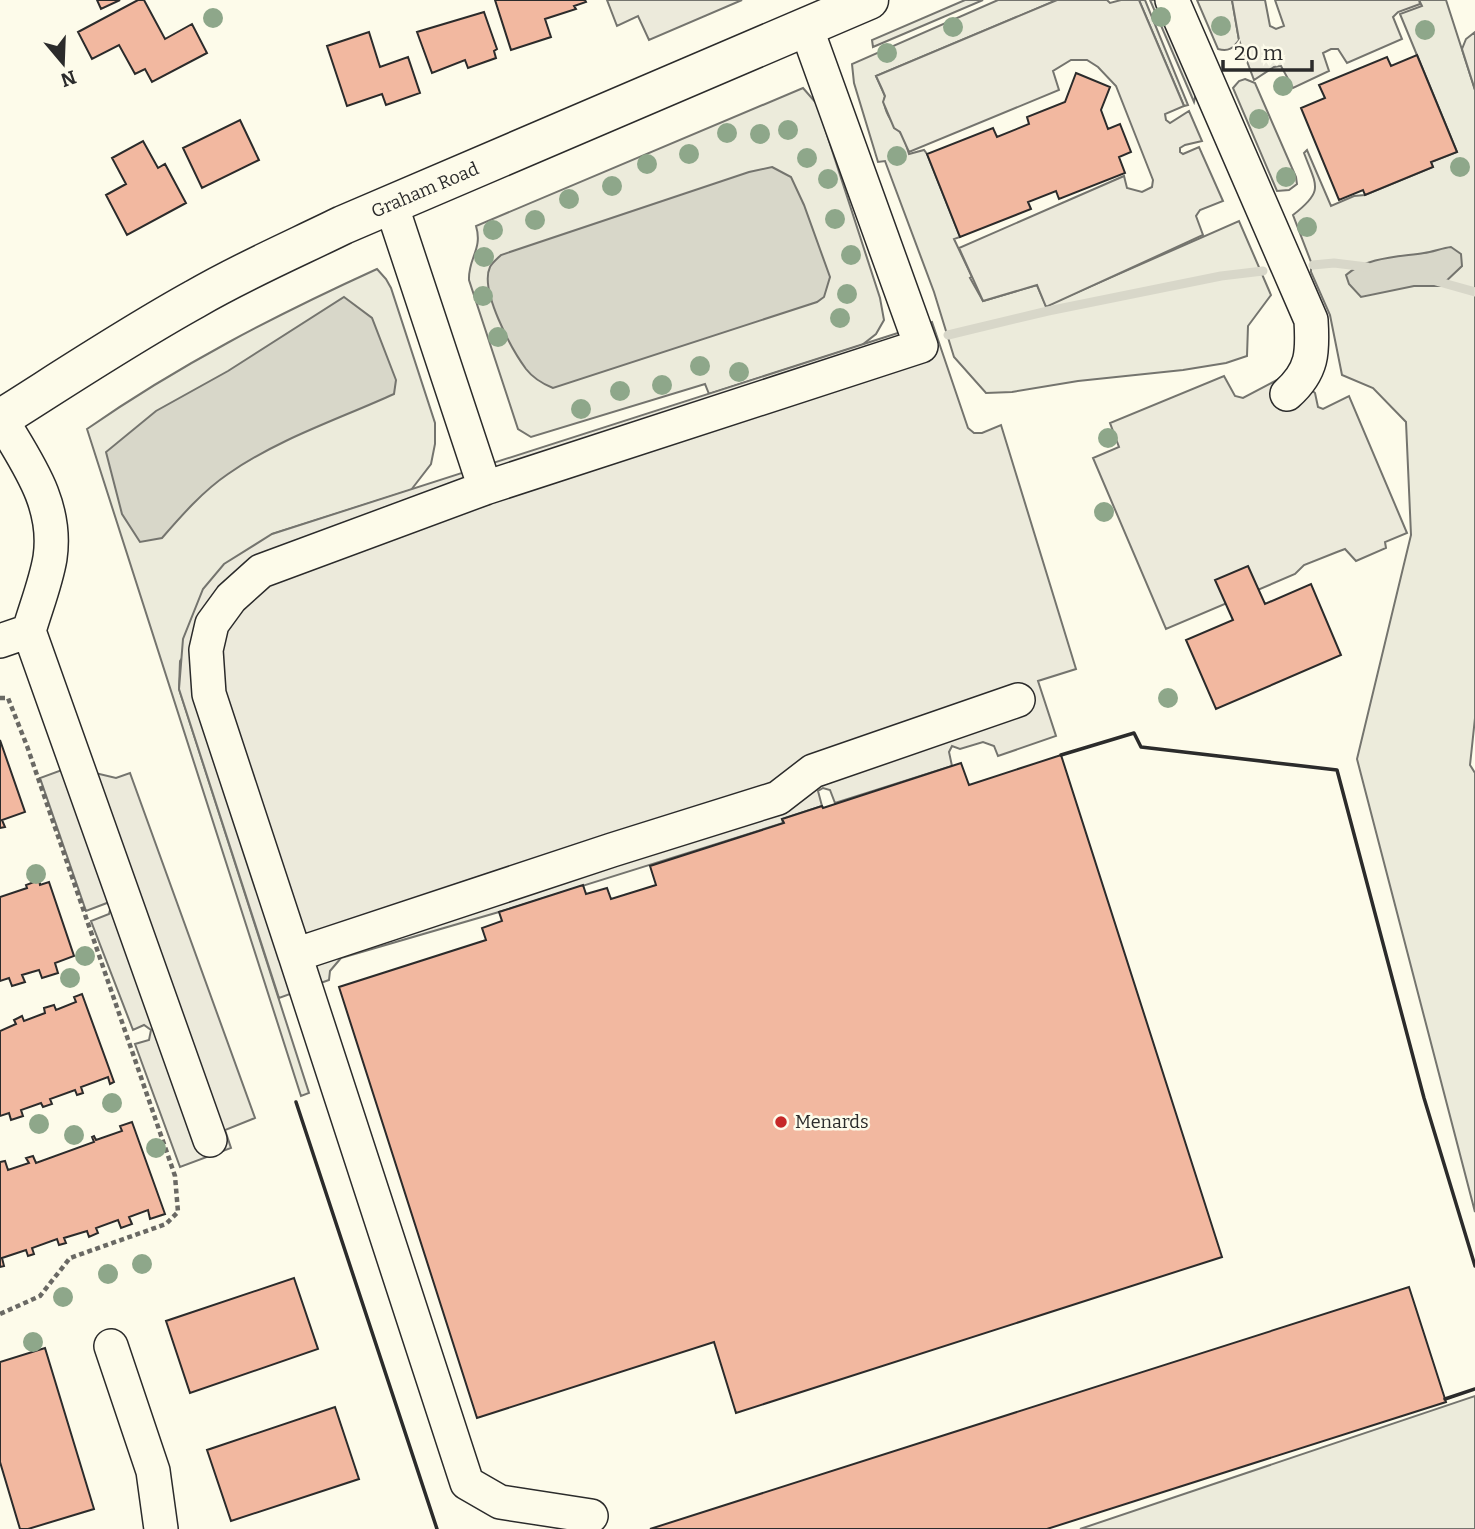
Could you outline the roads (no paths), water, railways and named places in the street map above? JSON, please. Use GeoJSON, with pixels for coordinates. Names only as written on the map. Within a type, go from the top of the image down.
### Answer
{"type":"FeatureCollection","features":[{"type":"Feature","properties":{"kind":"main road","name":"Graham Road"},"geometry":{"type":"LineString","coordinates":[[1,419],[195,298],[283,254],[391,204],[869,0]]}},
{"type":"Feature","properties":{"kind":"lane"},"geometry":{"type":"LineString","coordinates":[[1172,0],[1311,320],[1313,349],[1310,359],[1303,379],[1287,394]]}},
{"type":"Feature","properties":{"kind":"lane"},"geometry":{"type":"LineString","coordinates":[[591,1516],[500,1502],[467,1483],[209,694],[206,650],[212,624],[231,598],[261,571],[485,488],[921,346],[806,27]]}},
{"type":"Feature","properties":{"kind":"lane"},"geometry":{"type":"LineString","coordinates":[[391,204],[485,488]]}},
{"type":"Feature","properties":{"kind":"lane"},"geometry":{"type":"LineString","coordinates":[[1,419],[38,481],[47,504],[52,530],[50,559],[14,636],[210,1140]]}},
{"type":"Feature","properties":{"kind":"lane"},"geometry":{"type":"LineString","coordinates":[[295,955],[778,798],[813,771],[1018,700]]}},
{"type":"Feature","properties":{"kind":"lane"},"geometry":{"type":"LineString","coordinates":[[111,1346],[153,1471],[161,1529]]}},
{"type":"Feature","properties":{"kind":"waterway"},"geometry":{"type":"LineString","coordinates":[[1313,265],[1334,263],[1367,267]]}},
{"type":"Feature","properties":{"kind":"waterway"},"geometry":{"type":"LineString","coordinates":[[948,335],[1048,311],[1221,276],[1263,271]]}},
{"type":"Feature","properties":{"kind":"waterway"},"geometry":{"type":"LineString","coordinates":[[1436,281],[1475,292]]}},
{"type":"Feature","properties":{"kind":"place","name":"Menards"},"geometry":{"type":"Point","coordinates":[781,1122]}}]}
